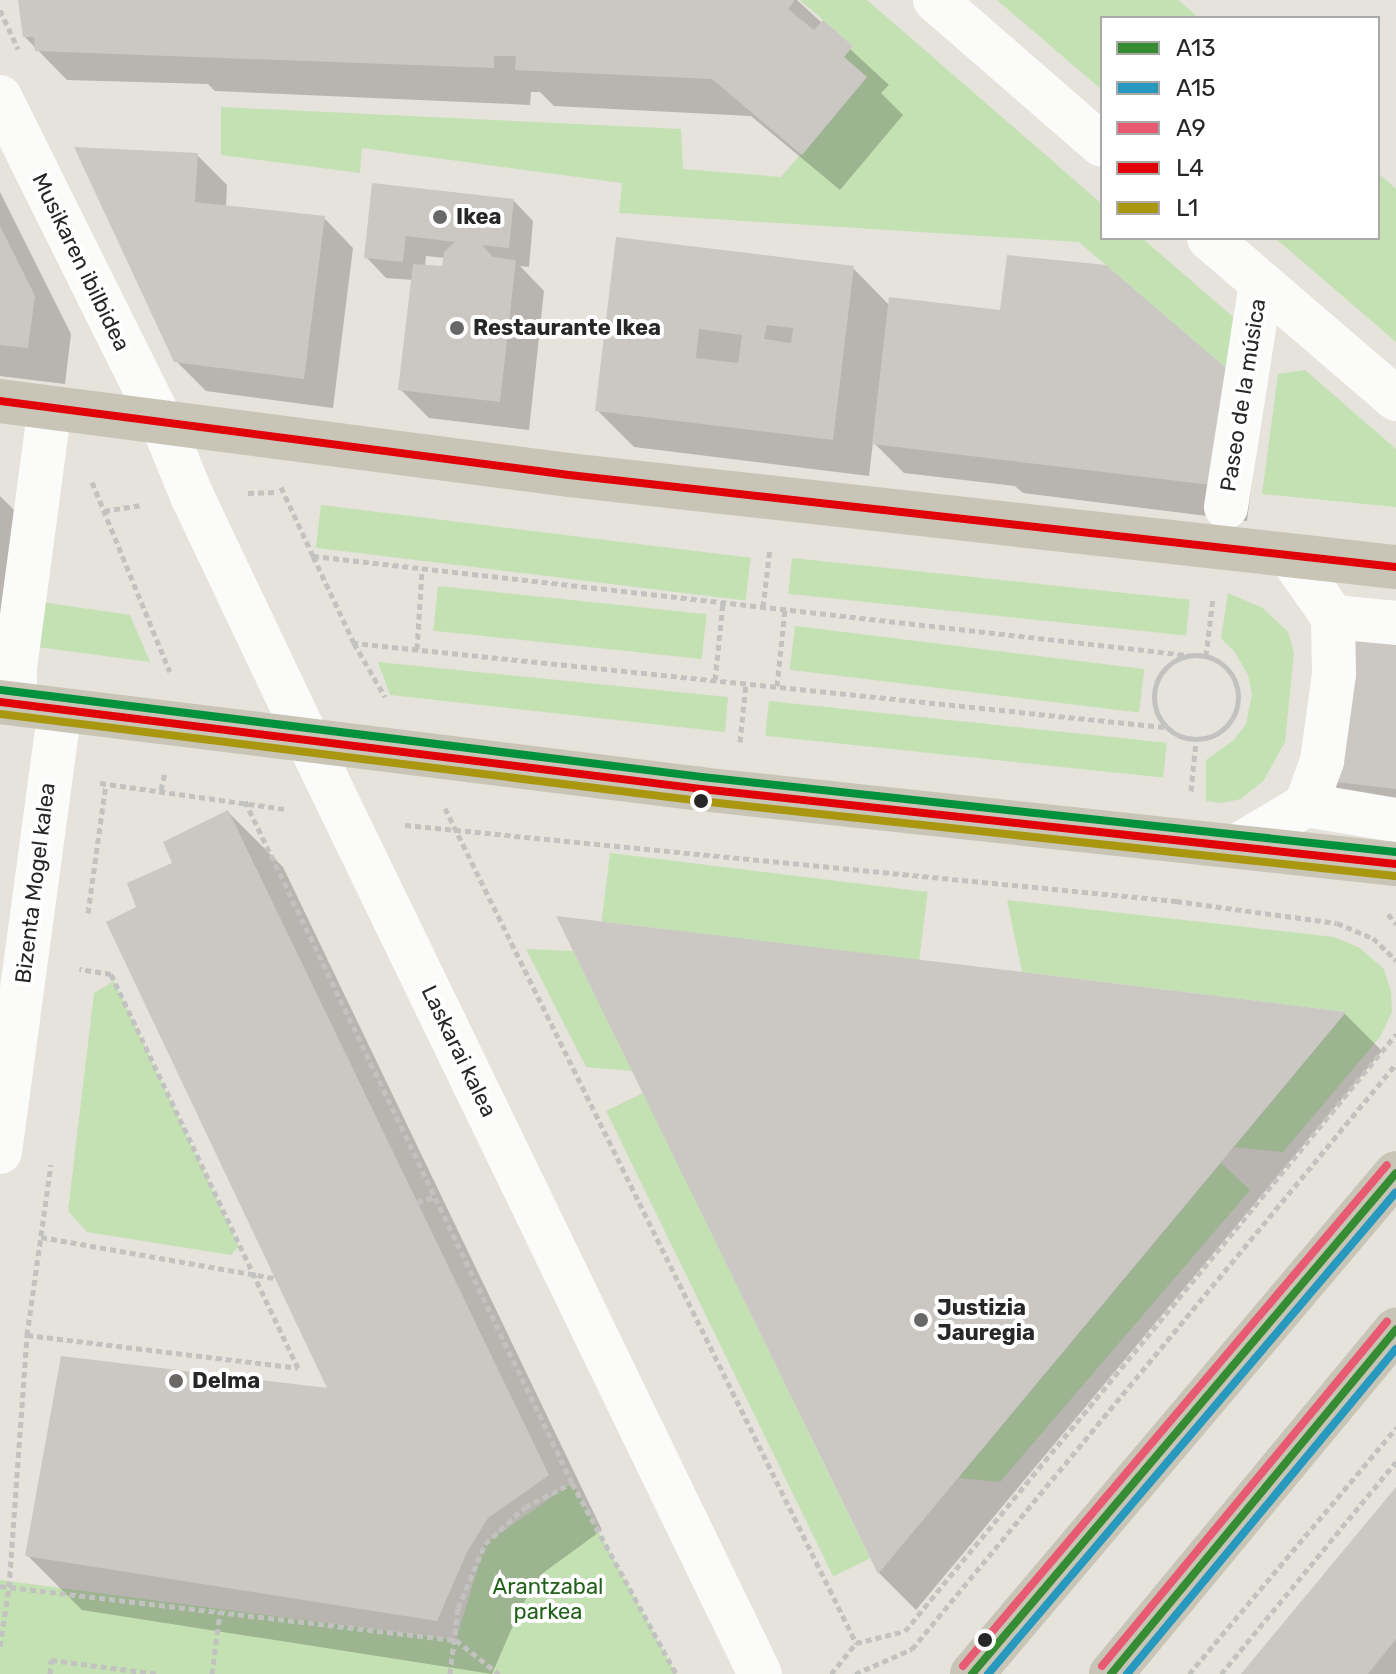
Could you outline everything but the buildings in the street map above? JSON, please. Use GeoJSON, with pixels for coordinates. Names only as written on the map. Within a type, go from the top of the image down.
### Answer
{"type":"FeatureCollection","features":[{"type":"Feature","properties":{"kind":"main road"},"geometry":{"type":"LineString","coordinates":[[0,401],[163,425],[1396,567]]}},
{"type":"Feature","properties":{"kind":"main road"},"geometry":{"type":"LineString","coordinates":[[8,703],[716,791],[1396,864]]}},
{"type":"Feature","properties":{"kind":"main road"},"geometry":{"type":"LineString","coordinates":[[972,1674],[1396,1173]]}},
{"type":"Feature","properties":{"kind":"main road"},"geometry":{"type":"LineString","coordinates":[[1111,1674],[1396,1330]]}},
{"type":"Feature","properties":{"kind":"street"},"geometry":{"type":"LineString","coordinates":[[935,0],[1100,143]]}},
{"type":"Feature","properties":{"kind":"street","name":"Musikaren ibilbidea"},"geometry":{"type":"LineString","coordinates":[[0,97],[163,425]]}},
{"type":"Feature","properties":{"kind":"street"},"geometry":{"type":"LineString","coordinates":[[1211,240],[1396,399]]}},
{"type":"Feature","properties":{"kind":"street","name":"Paseo de la música"},"geometry":{"type":"LineString","coordinates":[[1226,507],[1261,283]]}},
{"type":"Feature","properties":{"kind":"street"},"geometry":{"type":"LineString","coordinates":[[8,703],[50,407]]}},
{"type":"Feature","properties":{"kind":"street","name":"Laskarai kalea"},"geometry":{"type":"LineString","coordinates":[[163,425],[192,496],[309,741],[760,1674]]}},
{"type":"Feature","properties":{"kind":"street"},"geometry":{"type":"LineString","coordinates":[[1237,846],[1306,805],[1322,761],[1334,674],[1333,617],[1290,556]]}},
{"type":"Feature","properties":{"kind":"street"},"geometry":{"type":"LineString","coordinates":[[1333,617],[1396,623]]}},
{"type":"Feature","properties":{"kind":"street","name":"Bizenta Mogel kalea"},"geometry":{"type":"LineString","coordinates":[[0,1152],[60,710]]}},
{"type":"Feature","properties":{"kind":"street"},"geometry":{"type":"LineString","coordinates":[[1306,805],[1396,820]]}},
{"type":"Feature","properties":{"kind":"path"},"geometry":{"type":"LineString","coordinates":[[43,463],[88,472],[172,675]]}},
{"type":"Feature","properties":{"kind":"path"},"geometry":{"type":"LineString","coordinates":[[763,607],[771,541]]}},
{"type":"Feature","properties":{"kind":"path"},"geometry":{"type":"LineString","coordinates":[[856,1643],[455,827],[354,643],[313,556],[1206,656],[1228,667],[1239,690],[1236,715],[1220,734],[1196,741],[1179,737],[1164,727],[1155,711],[1156,684],[1171,662],[1188,655]]}},
{"type":"Feature","properties":{"kind":"path"},"geometry":{"type":"LineString","coordinates":[[417,649],[422,569]]}},
{"type":"Feature","properties":{"kind":"path"},"geometry":{"type":"LineString","coordinates":[[715,680],[723,603]]}},
{"type":"Feature","properties":{"kind":"path"},"geometry":{"type":"LineString","coordinates":[[777,686],[785,609]]}},
{"type":"Feature","properties":{"kind":"path"},"geometry":{"type":"LineString","coordinates":[[354,643],[1164,727]]}},
{"type":"Feature","properties":{"kind":"path"},"geometry":{"type":"LineString","coordinates":[[740,742],[746,683]]}},
{"type":"Feature","properties":{"kind":"path"},"geometry":{"type":"LineString","coordinates":[[49,775],[245,801],[348,822],[455,827],[1176,901],[1337,923],[1373,938],[1396,960]]}},
{"type":"Feature","properties":{"kind":"path"},"geometry":{"type":"LineString","coordinates":[[86,923],[106,784]]}},
{"type":"Feature","properties":{"kind":"path"},"geometry":{"type":"LineString","coordinates":[[245,801],[572,1483],[676,1674]]}},
{"type":"Feature","properties":{"kind":"path"},"geometry":{"type":"LineString","coordinates":[[77,985],[82,954]]}},
{"type":"Feature","properties":{"kind":"path"},"geometry":{"type":"LineString","coordinates":[[27,1335],[298,1368],[111,974],[79,969]]}},
{"type":"Feature","properties":{"kind":"path"},"geometry":{"type":"LineString","coordinates":[[831,1674],[856,1643],[905,1631],[1396,1034]]}},
{"type":"Feature","properties":{"kind":"path"},"geometry":{"type":"LineString","coordinates":[[855,1674],[912,1649],[1396,1064]]}},
{"type":"Feature","properties":{"kind":"path"},"geometry":{"type":"LineString","coordinates":[[0,1646],[9,1587],[27,1335],[52,1158]]}},
{"type":"Feature","properties":{"kind":"path"},"geometry":{"type":"LineString","coordinates":[[417,1202],[435,1197]]}},
{"type":"Feature","properties":{"kind":"path"},"geometry":{"type":"LineString","coordinates":[[41,1237],[274,1278]]}},
{"type":"Feature","properties":{"kind":"path"},"geometry":{"type":"LineString","coordinates":[[1189,1674],[1396,1428]]}},
{"type":"Feature","properties":{"kind":"path"},"geometry":{"type":"LineString","coordinates":[[1221,1674],[1396,1462]]}},
{"type":"Feature","properties":{"kind":"path"},"geometry":{"type":"LineString","coordinates":[[450,1674],[458,1608],[485,1544],[525,1507],[572,1483]]}},
{"type":"Feature","properties":{"kind":"path"},"geometry":{"type":"LineString","coordinates":[[0,1586],[456,1640],[499,1674]]}},
{"type":"Feature","properties":{"kind":"path"},"geometry":{"type":"LineString","coordinates":[[212,1674],[220,1612]]}},
{"type":"Feature","properties":{"kind":"path"},"geometry":{"type":"LineString","coordinates":[[50,1674],[51,1660],[159,1674]]}},
{"type":"Feature","properties":{"kind":"green space"},"geometry":{"type":"Polygon","coordinates":[[[800,0],[867,0],[1100,202],[1100,240],[1144,240],[1233,317],[1226,368],[1079,242],[619,213],[622,183],[362,148],[360,173],[221,155],[221,107],[681,129],[683,169],[781,177],[867,77],[844,57],[853,46],[800,0]]]}},
{"type":"Feature","properties":{"kind":"green space"},"geometry":{"type":"Polygon","coordinates":[[[997,0],[1178,0],[1197,16],[1100,16],[1100,88],[997,0]]]}},
{"type":"Feature","properties":{"kind":"green space"},"geometry":{"type":"Polygon","coordinates":[[[1380,175],[1396,189],[1396,342],[1277,240],[1380,240],[1380,175]]]}},
{"type":"Feature","properties":{"kind":"green space"},"geometry":{"type":"Polygon","coordinates":[[[1305,370],[1396,449],[1396,507],[1262,494],[1278,374],[1305,370]]]}},
{"type":"Feature","properties":{"kind":"green space"},"geometry":{"type":"Polygon","coordinates":[[[321,505],[751,558],[746,600],[316,548],[321,505]]]}},
{"type":"Feature","properties":{"kind":"green space"},"geometry":{"type":"Polygon","coordinates":[[[792,558],[1190,600],[1186,636],[788,594],[792,558]]]}},
{"type":"Feature","properties":{"kind":"green space"},"geometry":{"type":"Polygon","coordinates":[[[438,586],[707,614],[702,659],[433,631],[438,586]]]}},
{"type":"Feature","properties":{"kind":"green space"},"geometry":{"type":"Polygon","coordinates":[[[1228,593],[1263,608],[1288,632],[1294,653],[1285,742],[1264,780],[1241,799],[1222,803],[1206,801],[1206,760],[1234,740],[1246,724],[1252,695],[1248,675],[1234,651],[1221,638],[1228,593]]]}},
{"type":"Feature","properties":{"kind":"green space"},"geometry":{"type":"Polygon","coordinates":[[[35,601],[130,615],[150,662],[30,646],[35,601]]]}},
{"type":"Feature","properties":{"kind":"green space"},"geometry":{"type":"Polygon","coordinates":[[[795,626],[1144,669],[1139,713],[790,670],[795,626]]]}},
{"type":"Feature","properties":{"kind":"green space"},"geometry":{"type":"Polygon","coordinates":[[[378,662],[728,697],[725,732],[390,695],[378,662]]]}},
{"type":"Feature","properties":{"kind":"green space"},"geometry":{"type":"Polygon","coordinates":[[[769,701],[1167,743],[1163,778],[765,736],[769,701]]]}},
{"type":"Feature","properties":{"kind":"green space"},"geometry":{"type":"Polygon","coordinates":[[[610,853],[928,892],[919,960],[602,921],[610,853]]]}},
{"type":"Feature","properties":{"kind":"green space"},"geometry":{"type":"Polygon","coordinates":[[[1007,900],[1334,937],[1360,948],[1384,969],[1391,992],[1392,1012],[1380,1037],[1283,1152],[1234,1147],[1346,1012],[1022,972],[1007,900]]]}},
{"type":"Feature","properties":{"kind":"green space"},"geometry":{"type":"Polygon","coordinates":[[[526,949],[573,951],[632,1071],[586,1067],[526,949]]]}},
{"type":"Feature","properties":{"kind":"green space"},"geometry":{"type":"Polygon","coordinates":[[[114,981],[239,1246],[231,1255],[87,1232],[68,1211],[94,993],[114,981]]]}},
{"type":"Feature","properties":{"kind":"green space"},"geometry":{"type":"Polygon","coordinates":[[[643,1093],[870,1559],[833,1577],[606,1111],[643,1093]]]}},
{"type":"Feature","properties":{"kind":"green space"},"geometry":{"type":"Polygon","coordinates":[[[1221,1163],[1250,1190],[1000,1482],[958,1478],[1221,1163]]]}},
{"type":"Feature","properties":{"kind":"green space","name":"Arantzabal parkea"},"geometry":{"type":"Polygon","coordinates":[[[572,1483],[676,1674],[0,1674],[0,1580],[456,1640],[485,1544],[572,1483]]]}},
{"type":"Feature","properties":{"kind":"transit line","name":"L4"},"geometry":{"type":"LineString","coordinates":[[0,401],[569,475],[1396,567]]}},
{"type":"Feature","properties":{"kind":"transit line"},"geometry":{"type":"LineString","coordinates":[[1,690],[702,777],[1396,852]]}},
{"type":"Feature","properties":{"kind":"transit line","name":"L4"},"geometry":{"type":"LineString","coordinates":[[0,702],[701,789],[1396,864]]}},
{"type":"Feature","properties":{"kind":"transit line","name":"L1"},"geometry":{"type":"LineString","coordinates":[[0,714],[700,801],[1395,876]]}},
{"type":"Feature","properties":{"kind":"transit line","name":"A9"},"geometry":{"type":"LineString","coordinates":[[963,1666],[1387,1165]]}},
{"type":"Feature","properties":{"kind":"transit line","name":"A13"},"geometry":{"type":"LineString","coordinates":[[972,1674],[1396,1173]]}},
{"type":"Feature","properties":{"kind":"transit line","name":"A15"},"geometry":{"type":"LineString","coordinates":[[988,1674],[1396,1192]]}},
{"type":"Feature","properties":{"kind":"transit line","name":"A9"},"geometry":{"type":"LineString","coordinates":[[1102,1666],[1387,1322]]}},
{"type":"Feature","properties":{"kind":"transit line","name":"A13"},"geometry":{"type":"LineString","coordinates":[[1111,1674],[1396,1330]]}},
{"type":"Feature","properties":{"kind":"transit line","name":"A15"},"geometry":{"type":"LineString","coordinates":[[1127,1674],[1396,1349]]}},
{"type":"Feature","properties":{"kind":"place","name":"Ikea"},"geometry":{"type":"Point","coordinates":[440,217]}},
{"type":"Feature","properties":{"kind":"place","name":"Restaurante Ikea"},"geometry":{"type":"Point","coordinates":[457,328]}},
{"type":"Feature","properties":{"kind":"place","name":"Justizia Jauregia"},"geometry":{"type":"Point","coordinates":[921,1320]}},
{"type":"Feature","properties":{"kind":"place","name":"Delma"},"geometry":{"type":"Point","coordinates":[176,1381]}}]}
